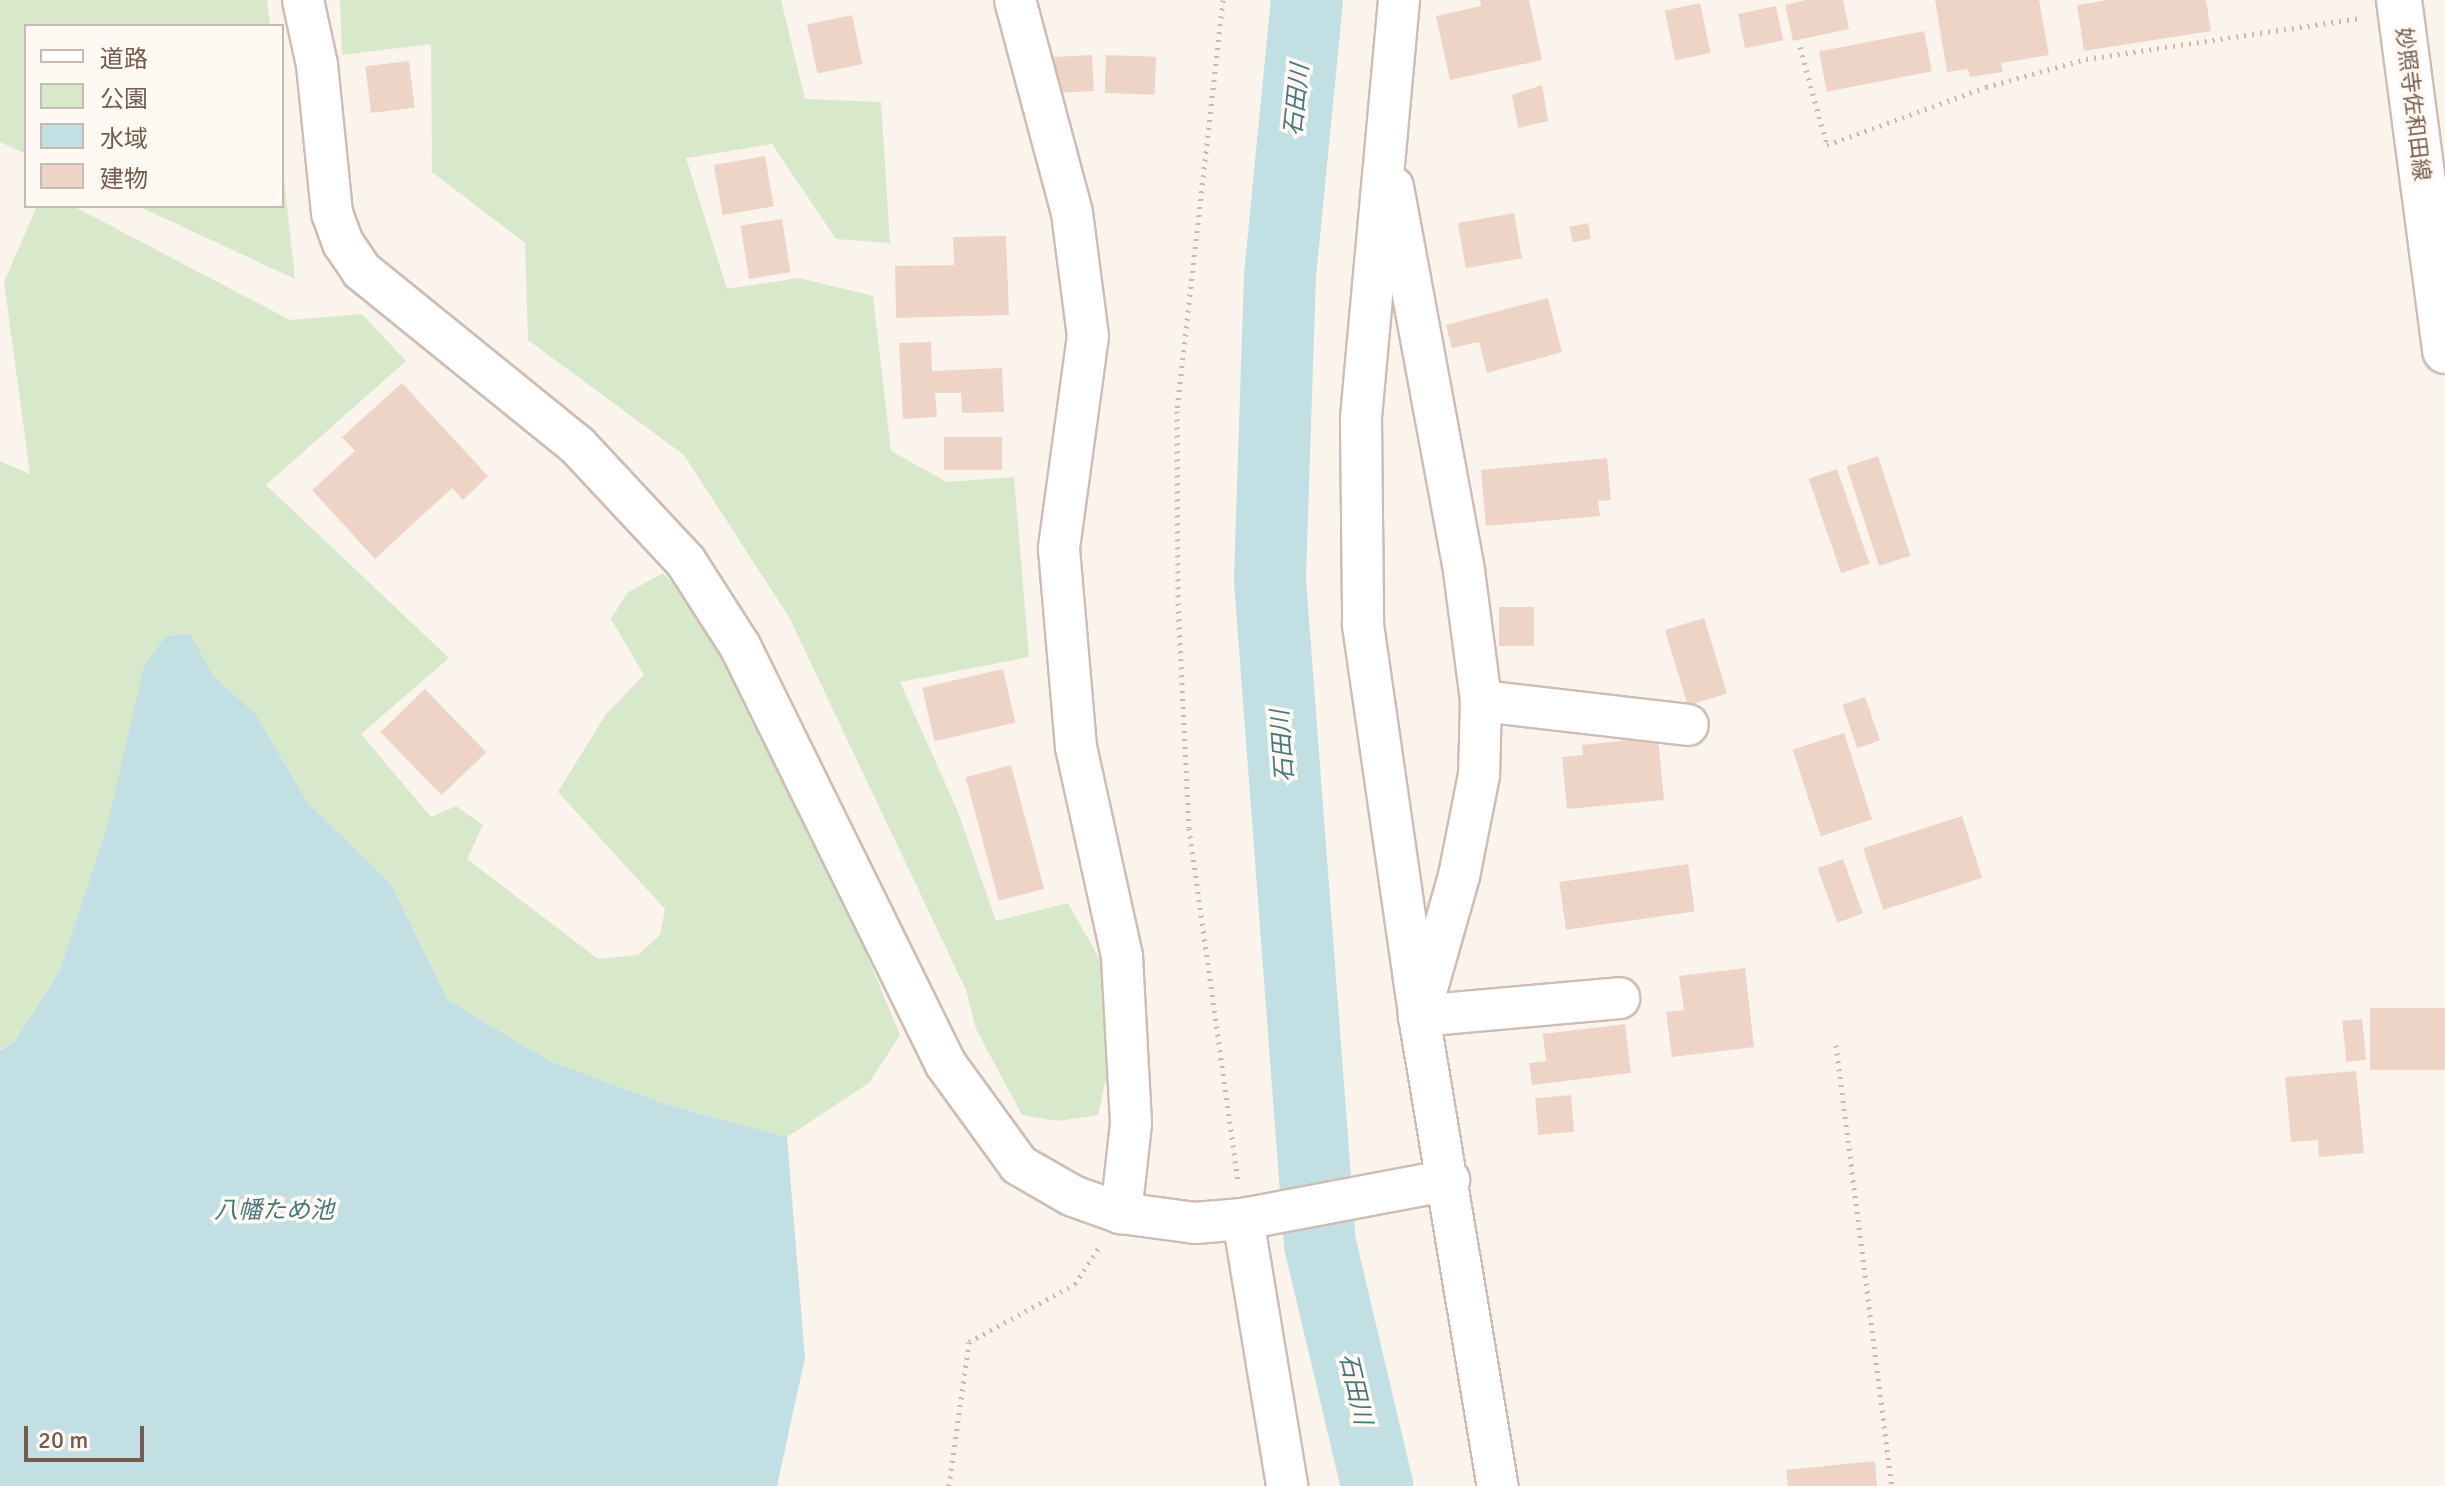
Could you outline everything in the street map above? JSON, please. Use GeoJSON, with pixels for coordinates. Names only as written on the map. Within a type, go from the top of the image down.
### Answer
{"type":"FeatureCollection","features":[{"type":"Feature","properties":{"kind":"main road","name":"妙照寺佐和田線"},"geometry":{"type":"LineString","coordinates":[[2400,7],[2445,351]]}},
{"type":"Feature","properties":{"kind":"street"},"geometry":{"type":"LineString","coordinates":[[303,0],[317,65],[332,213],[343,243],[362,271],[578,446],[686,562],[740,646],[945,1063],[981,1118],[1019,1165],[1073,1196],[1121,1213],[1195,1223],[1255,1217],[1435,1183]]}},
{"type":"Feature","properties":{"kind":"street"},"geometry":{"type":"LineString","coordinates":[[1015,0],[1072,213],[1088,336],[1059,549],[1076,747],[1122,957],[1131,1124],[1121,1213]]}},
{"type":"Feature","properties":{"kind":"street"},"geometry":{"type":"LineString","coordinates":[[1399,0],[1383,140],[1361,419],[1363,625],[1419,1016],[1435,1183],[1498,1486]]}},
{"type":"Feature","properties":{"kind":"street"},"geometry":{"type":"LineString","coordinates":[[1383,140],[1464,571],[1481,701],[1476,789],[1459,876],[1419,1016]]}},
{"type":"Feature","properties":{"kind":"street"},"geometry":{"type":"LineString","coordinates":[[1481,701],[1688,725]]}},
{"type":"Feature","properties":{"kind":"street"},"geometry":{"type":"LineString","coordinates":[[1419,1016],[1619,998]]}},
{"type":"Feature","properties":{"kind":"street"},"geometry":{"type":"LineString","coordinates":[[1255,1217],[1287,1486]]}},
{"type":"Feature","properties":{"kind":"path"},"geometry":{"type":"LineString","coordinates":[[1223,0],[1177,411],[1178,603],[1189,828],[1255,1217]]}},
{"type":"Feature","properties":{"kind":"path"},"geometry":{"type":"LineString","coordinates":[[1800,47],[1827,145],[1986,87],[2086,59],[2400,7]]}},
{"type":"Feature","properties":{"kind":"path"},"geometry":{"type":"LineString","coordinates":[[1836,1045],[1892,1486]]}},
{"type":"Feature","properties":{"kind":"path"},"geometry":{"type":"LineString","coordinates":[[949,1486],[969,1342],[1075,1284],[1121,1213]]}},
{"type":"Feature","properties":{"kind":"green space"},"geometry":{"type":"Polygon","coordinates":[[[0,0],[267,0],[270,24],[24,24],[24,153],[0,142],[0,0]]]}},
{"type":"Feature","properties":{"kind":"green space"},"geometry":{"type":"Polygon","coordinates":[[[340,0],[781,0],[805,99],[881,102],[890,243],[836,239],[772,144],[686,158],[727,289],[799,278],[873,296],[891,451],[947,482],[1014,477],[1029,657],[900,682],[958,812],[996,921],[1068,903],[1103,965],[1107,1074],[1098,1115],[1058,1121],[1022,1115],[976,1029],[966,990],[789,617],[684,455],[528,340],[525,243],[432,172],[431,44],[342,55],[340,0]]]}},
{"type":"Feature","properties":{"kind":"green space"},"geometry":{"type":"Polygon","coordinates":[[[284,179],[295,279],[142,208],[284,208],[284,179]]]}},
{"type":"Feature","properties":{"kind":"green space"},"geometry":{"type":"Polygon","coordinates":[[[36,208],[77,208],[290,320],[362,314],[406,361],[266,485],[449,658],[361,734],[431,817],[456,806],[483,825],[467,859],[598,959],[638,955],[660,935],[665,909],[558,792],[606,714],[644,675],[611,619],[627,593],[663,573],[709,624],[848,909],[900,1035],[869,1083],[787,1137],[668,1105],[548,1060],[448,1000],[391,884],[308,803],[255,713],[213,676],[106,830],[59,972],[13,1043],[0,1049],[0,461],[30,474],[4,282],[36,208]]]}},
{"type":"Feature","properties":{"kind":"water","name":"八幡ため池"},"geometry":{"type":"Polygon","coordinates":[[[190,634],[213,676],[255,713],[308,803],[391,884],[448,1000],[548,1060],[668,1105],[787,1137],[805,1358],[777,1486],[0,1486],[0,1050],[14,1042],[59,972],[106,830],[144,666],[166,636],[190,634]]]}},
{"type":"Feature","properties":{"kind":"building"},"geometry":{"type":"Polygon","coordinates":[[[1480,0],[1529,0],[1542,60],[1450,80],[1436,16],[1481,6],[1480,0]]]}},
{"type":"Feature","properties":{"kind":"building"},"geometry":{"type":"Polygon","coordinates":[[[1806,0],[1843,0],[1849,29],[1793,41],[1785,5],[1806,0]]]}},
{"type":"Feature","properties":{"kind":"building"},"geometry":{"type":"Polygon","coordinates":[[[1935,0],[2039,0],[2049,55],[2001,63],[2003,72],[1970,77],[1968,69],[1947,72],[1935,0]]]}},
{"type":"Feature","properties":{"kind":"building"},"geometry":{"type":"Polygon","coordinates":[[[2108,0],[2206,0],[2211,31],[2084,51],[2077,5],[2108,0]]]}},
{"type":"Feature","properties":{"kind":"building"},"geometry":{"type":"Polygon","coordinates":[[[1700,3],[1711,53],[1675,60],[1665,10],[1700,3]]]}},
{"type":"Feature","properties":{"kind":"building"},"geometry":{"type":"Polygon","coordinates":[[[1776,6],[1783,40],[1745,48],[1738,14],[1776,6]]]}},
{"type":"Feature","properties":{"kind":"building"},"geometry":{"type":"Polygon","coordinates":[[[852,15],[862,64],[817,73],[807,25],[852,15]]]}},
{"type":"Feature","properties":{"kind":"building"},"geometry":{"type":"Polygon","coordinates":[[[1924,31],[1932,71],[1827,92],[1819,51],[1924,31]]]}},
{"type":"Feature","properties":{"kind":"building"},"geometry":{"type":"Polygon","coordinates":[[[1092,55],[1094,91],[1056,93],[1054,57],[1092,55]]]}},
{"type":"Feature","properties":{"kind":"building"},"geometry":{"type":"Polygon","coordinates":[[[1106,55],[1156,57],[1155,95],[1105,93],[1106,55]]]}},
{"type":"Feature","properties":{"kind":"building"},"geometry":{"type":"Polygon","coordinates":[[[409,61],[415,108],[371,113],[365,66],[409,61]]]}},
{"type":"Feature","properties":{"kind":"building"},"geometry":{"type":"Polygon","coordinates":[[[1542,85],[1548,121],[1518,128],[1512,95],[1542,85]]]}},
{"type":"Feature","properties":{"kind":"building"},"geometry":{"type":"Polygon","coordinates":[[[765,156],[774,206],[723,215],[714,165],[765,156]]]}},
{"type":"Feature","properties":{"kind":"building"},"geometry":{"type":"Polygon","coordinates":[[[1514,213],[1522,258],[1466,268],[1458,223],[1514,213]]]}},
{"type":"Feature","properties":{"kind":"building"},"geometry":{"type":"Polygon","coordinates":[[[782,219],[790,272],[749,279],[741,226],[782,219]]]}},
{"type":"Feature","properties":{"kind":"building"},"geometry":{"type":"Polygon","coordinates":[[[1588,223],[1591,239],[1572,242],[1569,227],[1588,223]]]}},
{"type":"Feature","properties":{"kind":"building"},"geometry":{"type":"Polygon","coordinates":[[[1006,236],[1009,315],[896,318],[895,266],[954,265],[953,237],[1006,236]]]}},
{"type":"Feature","properties":{"kind":"building"},"geometry":{"type":"Polygon","coordinates":[[[1548,298],[1562,352],[1487,373],[1479,342],[1452,348],[1446,325],[1548,298]]]}},
{"type":"Feature","properties":{"kind":"building"},"geometry":{"type":"Polygon","coordinates":[[[931,342],[932,371],[1002,368],[1004,412],[962,413],[961,393],[935,393],[937,417],[903,419],[899,343],[931,342]]]}},
{"type":"Feature","properties":{"kind":"building"},"geometry":{"type":"Polygon","coordinates":[[[402,383],[488,476],[463,500],[452,488],[375,559],[312,490],[355,451],[342,437],[402,383]]]}},
{"type":"Feature","properties":{"kind":"building"},"geometry":{"type":"Polygon","coordinates":[[[944,437],[1002,437],[1002,470],[944,470],[944,437]]]}},
{"type":"Feature","properties":{"kind":"building"},"geometry":{"type":"Polygon","coordinates":[[[1878,456],[1910,556],[1879,566],[1847,466],[1878,456]]]}},
{"type":"Feature","properties":{"kind":"building"},"geometry":{"type":"Polygon","coordinates":[[[1607,458],[1611,500],[1598,501],[1600,516],[1486,526],[1481,470],[1607,458]]]}},
{"type":"Feature","properties":{"kind":"building"},"geometry":{"type":"Polygon","coordinates":[[[1837,469],[1870,564],[1841,573],[1809,479],[1837,469]]]}},
{"type":"Feature","properties":{"kind":"building"},"geometry":{"type":"Polygon","coordinates":[[[1499,607],[1534,607],[1534,646],[1499,646],[1499,607]]]}},
{"type":"Feature","properties":{"kind":"building"},"geometry":{"type":"Polygon","coordinates":[[[1704,618],[1727,694],[1688,706],[1665,630],[1704,618]]]}},
{"type":"Feature","properties":{"kind":"building"},"geometry":{"type":"Polygon","coordinates":[[[1003,669],[1015,723],[934,741],[922,688],[1003,669]]]}},
{"type":"Feature","properties":{"kind":"building"},"geometry":{"type":"Polygon","coordinates":[[[425,689],[486,752],[442,795],[380,732],[425,689]]]}},
{"type":"Feature","properties":{"kind":"building"},"geometry":{"type":"Polygon","coordinates":[[[1865,697],[1880,740],[1857,748],[1842,705],[1865,697]]]}},
{"type":"Feature","properties":{"kind":"building"},"geometry":{"type":"Polygon","coordinates":[[[1844,733],[1872,820],[1821,836],[1793,750],[1844,733]]]}},
{"type":"Feature","properties":{"kind":"building"},"geometry":{"type":"Polygon","coordinates":[[[1658,737],[1664,800],[1567,809],[1562,757],[1583,755],[1582,745],[1658,737]]]}},
{"type":"Feature","properties":{"kind":"building"},"geometry":{"type":"Polygon","coordinates":[[[1011,765],[1044,889],[999,901],[966,777],[1011,765]]]}},
{"type":"Feature","properties":{"kind":"building"},"geometry":{"type":"Polygon","coordinates":[[[1962,816],[1982,878],[1883,910],[1863,848],[1962,816]]]}},
{"type":"Feature","properties":{"kind":"building"},"geometry":{"type":"Polygon","coordinates":[[[1843,859],[1863,914],[1837,923],[1818,868],[1843,859]]]}},
{"type":"Feature","properties":{"kind":"building"},"geometry":{"type":"Polygon","coordinates":[[[1688,864],[1695,912],[1566,930],[1559,882],[1688,864]]]}},
{"type":"Feature","properties":{"kind":"building"},"geometry":{"type":"Polygon","coordinates":[[[1745,968],[1754,1047],[1672,1057],[1666,1012],[1684,1010],[1679,976],[1745,968]]]}},
{"type":"Feature","properties":{"kind":"building"},"geometry":{"type":"Polygon","coordinates":[[[2370,1008],[2445,1008],[2445,1070],[2370,1070],[2370,1008]]]}},
{"type":"Feature","properties":{"kind":"building"},"geometry":{"type":"Polygon","coordinates":[[[2362,1019],[2366,1060],[2346,1062],[2342,1021],[2362,1019]]]}},
{"type":"Feature","properties":{"kind":"building"},"geometry":{"type":"Polygon","coordinates":[[[1625,1024],[1631,1073],[1532,1085],[1529,1063],[1546,1061],[1543,1034],[1625,1024]]]}},
{"type":"Feature","properties":{"kind":"building"},"geometry":{"type":"Polygon","coordinates":[[[2356,1071],[2364,1153],[2319,1157],[2318,1140],[2291,1142],[2285,1077],[2356,1071]]]}},
{"type":"Feature","properties":{"kind":"building"},"geometry":{"type":"Polygon","coordinates":[[[1571,1095],[1574,1132],[1538,1135],[1535,1098],[1571,1095]]]}},
{"type":"Feature","properties":{"kind":"building"},"geometry":{"type":"Polygon","coordinates":[[[1875,1461],[1877,1486],[1788,1486],[1786,1470],[1875,1461]]]}},
{"type":"Feature","properties":{"kind":"waterway","name":"石田川"},"geometry":{"type":"LineString","coordinates":[[1307,0],[1280,275],[1270,581],[1320,1244],[1377,1486]]}}]}
